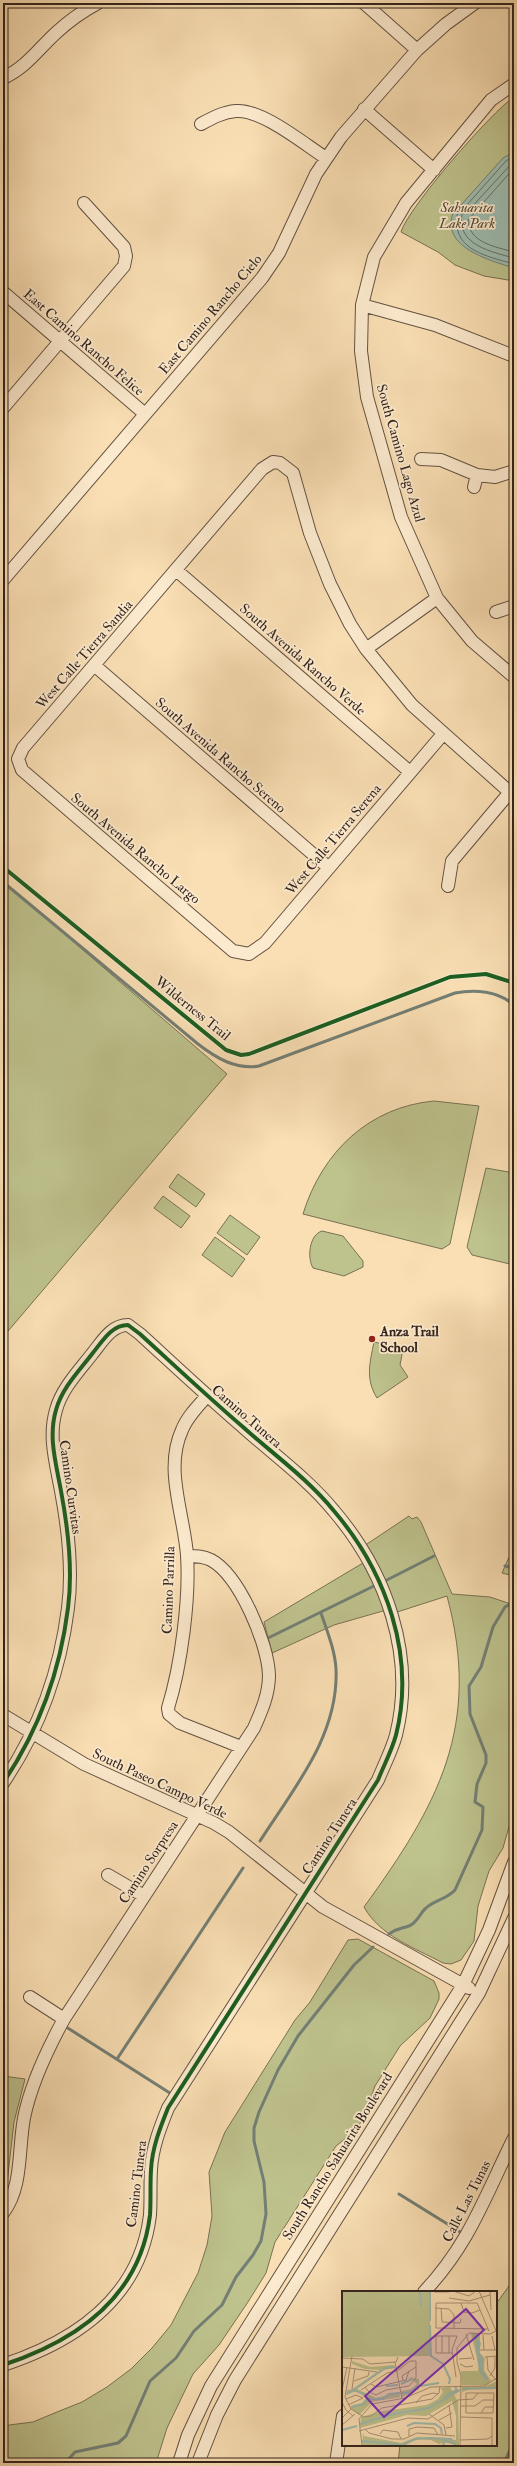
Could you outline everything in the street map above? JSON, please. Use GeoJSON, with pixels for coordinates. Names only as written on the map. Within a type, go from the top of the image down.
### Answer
{"type":"FeatureCollection","features":[{"type":"Feature","properties":{"kind":"street"},"geometry":{"type":"LineString","coordinates":[[3,78],[14,73],[56,32],[79,14],[98,3]]}},
{"type":"Feature","properties":{"kind":"street"},"geometry":{"type":"LineString","coordinates":[[364,3],[417,50]]}},
{"type":"Feature","properties":{"kind":"street","name":"East Camino Rancho Cielo"},"geometry":{"type":"LineString","coordinates":[[3,580],[262,278],[279,253],[304,197],[326,158],[364,109],[417,50],[446,24],[475,3]]}},
{"type":"Feature","properties":{"kind":"street","name":"South Camino Lago Azul"},"geometry":{"type":"LineString","coordinates":[[514,84],[491,100],[406,203],[374,257],[362,305],[361,351],[367,397],[401,517],[437,598],[472,640],[514,678]]}},
{"type":"Feature","properties":{"kind":"street"},"geometry":{"type":"LineString","coordinates":[[364,109],[434,170]]}},
{"type":"Feature","properties":{"kind":"street"},"geometry":{"type":"LineString","coordinates":[[201,124],[220,114],[237,111],[257,115],[326,158]]}},
{"type":"Feature","properties":{"kind":"street"},"geometry":{"type":"LineString","coordinates":[[3,408],[124,266],[126,256],[124,246],[84,203]]}},
{"type":"Feature","properties":{"kind":"street","name":"East Camino Rancho Felice"},"geometry":{"type":"LineString","coordinates":[[3,292],[145,414]]}},
{"type":"Feature","properties":{"kind":"street"},"geometry":{"type":"LineString","coordinates":[[362,305],[436,325],[514,356]]}},
{"type":"Feature","properties":{"kind":"street"},"geometry":{"type":"LineString","coordinates":[[421,459],[441,460],[477,475],[495,477],[514,471]]}},
{"type":"Feature","properties":{"kind":"street","name":"West Calle Tierra Sandia"},"geometry":{"type":"LineString","coordinates":[[18,759],[23,748],[262,469],[273,462],[280,463],[293,473],[310,533],[330,584],[350,624],[366,649]]}},
{"type":"Feature","properties":{"kind":"street"},"geometry":{"type":"LineString","coordinates":[[474,487],[477,475]]}},
{"type":"Feature","properties":{"kind":"street","name":"South Avenida Rancho Verde"},"geometry":{"type":"LineString","coordinates":[[176,570],[410,772]]}},
{"type":"Feature","properties":{"kind":"street"},"geometry":{"type":"LineString","coordinates":[[437,598],[366,649],[412,705],[512,794],[452,861],[448,886]]}},
{"type":"Feature","properties":{"kind":"street"},"geometry":{"type":"LineString","coordinates":[[496,612],[514,606]]}},
{"type":"Feature","properties":{"kind":"street","name":"South Avenida Rancho Sereno"},"geometry":{"type":"LineString","coordinates":[[94,665],[329,868]]}},
{"type":"Feature","properties":{"kind":"street","name":"West Calle Tierra Serena"},"geometry":{"type":"LineString","coordinates":[[241,954],[249,954],[265,943],[443,734]]}},
{"type":"Feature","properties":{"kind":"street","name":"South Avenida Rancho Largo"},"geometry":{"type":"LineString","coordinates":[[18,759],[22,770],[227,946],[241,954]]}},
{"type":"Feature","properties":{"kind":"street","name":"Camino Tunera"},"geometry":{"type":"LineString","coordinates":[[3,2365],[49,2346],[81,2329],[106,2307],[126,2282],[137,2260],[147,2230],[153,2152],[168,2108],[363,1804],[389,1754],[396,1735],[403,1690],[399,1643],[393,1618],[378,1580],[364,1553],[345,1525],[314,1490],[207,1396],[140,1334],[128,1326],[121,1325]]}},
{"type":"Feature","properties":{"kind":"street","name":"Camino Curvitas"},"geometry":{"type":"LineString","coordinates":[[3,1783],[41,1716],[55,1674],[68,1608],[69,1545],[53,1452],[53,1430],[56,1409],[66,1388],[106,1336],[121,1325]]}},
{"type":"Feature","properties":{"kind":"street","name":"Camino Parrilla"},"geometry":{"type":"LineString","coordinates":[[207,1396],[188,1418],[182,1430],[175,1453],[175,1472],[187,1556],[184,1625],[175,1684],[168,1708],[169,1714],[180,1723],[228,1740],[242,1747]]}},
{"type":"Feature","properties":{"kind":"street","name":"Camino Sorpresa"},"geometry":{"type":"LineString","coordinates":[[3,2213],[16,2190],[24,2117],[32,2088],[43,2058],[64,2019],[242,1747],[264,1706],[268,1687],[267,1663],[246,1602],[228,1574],[212,1560],[204,1556],[187,1556]]}},
{"type":"Feature","properties":{"kind":"street","name":"South Paseo Campo Verde"},"geometry":{"type":"LineString","coordinates":[[3,1715],[32,1734],[84,1764],[197,1814],[229,1832],[305,1893],[344,1920],[479,1993]]}},
{"type":"Feature","properties":{"kind":"street","name":"South Rancho Sahuarita Boulevard"},"geometry":{"type":"LineString","coordinates":[[180,2463],[188,2435],[212,2386],[463,1985],[489,1930],[514,1862]]}},
{"type":"Feature","properties":{"kind":"street"},"geometry":{"type":"LineString","coordinates":[[108,1875],[144,1896]]}},
{"type":"Feature","properties":{"kind":"street"},"geometry":{"type":"LineString","coordinates":[[198,2463],[217,2415],[235,2380],[479,1993],[514,1918]]}},
{"type":"Feature","properties":{"kind":"street"},"geometry":{"type":"LineString","coordinates":[[30,1997],[64,2019]]}},
{"type":"Feature","properties":{"kind":"street","name":"Calle Las Tunas"},"geometry":{"type":"LineString","coordinates":[[425,2291],[447,2268],[468,2235],[514,2138]]}},
{"type":"Feature","properties":{"kind":"street"},"geometry":{"type":"LineString","coordinates":[[336,2463],[342,2423]]}},
{"type":"Feature","properties":{"kind":"green space","name":"Sahuarita Lake Park"},"geometry":{"type":"Polygon","coordinates":[[[514,97],[514,281],[484,276],[455,265],[438,252],[401,232],[418,203],[452,161],[488,121],[514,97]]]}},
{"type":"Feature","properties":{"kind":"green space"},"geometry":{"type":"Polygon","coordinates":[[[3,881],[227,1074],[3,1337],[3,881]]]}},
{"type":"Feature","properties":{"kind":"green space"},"geometry":{"type":"Polygon","coordinates":[[[434,1101],[479,1106],[450,1244],[442,1249],[303,1214],[311,1192],[322,1171],[351,1136],[369,1123],[389,1112],[410,1105],[434,1101]]]}},
{"type":"Feature","properties":{"kind":"green space"},"geometry":{"type":"Polygon","coordinates":[[[486,1168],[514,1173],[514,1265],[472,1255],[467,1247],[486,1168]]]}},
{"type":"Feature","properties":{"kind":"green space"},"geometry":{"type":"Polygon","coordinates":[[[178,1174],[205,1194],[196,1207],[169,1187],[178,1174]]]}},
{"type":"Feature","properties":{"kind":"green space"},"geometry":{"type":"Polygon","coordinates":[[[163,1196],[190,1216],[181,1228],[154,1208],[163,1196]]]}},
{"type":"Feature","properties":{"kind":"green space"},"geometry":{"type":"Polygon","coordinates":[[[230,1215],[260,1237],[247,1255],[217,1233],[230,1215]]]}},
{"type":"Feature","properties":{"kind":"green space"},"geometry":{"type":"Polygon","coordinates":[[[322,1231],[343,1236],[363,1261],[363,1267],[344,1276],[313,1268],[310,1259],[310,1247],[314,1237],[322,1231]]]}},
{"type":"Feature","properties":{"kind":"green space"},"geometry":{"type":"Polygon","coordinates":[[[215,1237],[245,1259],[232,1277],[202,1255],[215,1237]]]}},
{"type":"Feature","properties":{"kind":"green space"},"geometry":{"type":"Polygon","coordinates":[[[374,1342],[403,1349],[400,1365],[408,1377],[377,1398],[373,1391],[370,1377],[370,1363],[374,1342]]]}},
{"type":"Feature","properties":{"kind":"green space"},"geometry":{"type":"Polygon","coordinates":[[[409,1516],[412,1519],[417,1517],[421,1522],[452,1594],[490,1597],[514,1605],[514,1809],[503,1848],[489,1871],[478,1906],[474,1941],[461,1960],[451,1964],[443,1963],[389,1934],[379,1926],[364,1907],[413,1834],[432,1798],[446,1762],[456,1725],[459,1685],[457,1643],[447,1596],[391,1614],[390,1609],[334,1625],[272,1653],[264,1622],[368,1560],[361,1548],[409,1516]]]}},
{"type":"Feature","properties":{"kind":"green space"},"geometry":{"type":"Polygon","coordinates":[[[514,1555],[514,1576],[502,1573],[509,1557],[514,1555]]]}},
{"type":"Feature","properties":{"kind":"green space"},"geometry":{"type":"Polygon","coordinates":[[[358,1939],[434,1981],[439,1993],[439,1999],[430,2018],[400,2046],[375,2086],[363,2119],[355,2131],[336,2146],[275,2242],[266,2273],[248,2302],[219,2345],[193,2374],[167,2428],[156,2463],[3,2463],[3,2429],[9,2425],[33,2422],[82,2402],[107,2387],[131,2369],[152,2348],[171,2325],[198,2273],[207,2245],[212,2216],[209,2172],[225,2132],[295,2020],[310,2002],[348,1940],[358,1939]]]}},
{"type":"Feature","properties":{"kind":"green space"},"geometry":{"type":"Polygon","coordinates":[[[3,2076],[25,2079],[14,2122],[7,2183],[3,2194],[3,2076]]]}},
{"type":"Feature","properties":{"kind":"green space"},"geometry":{"type":"Polygon","coordinates":[[[514,2279],[514,2463],[398,2463],[400,2446],[497,2446],[497,2303],[514,2279]]]}},
{"type":"Feature","properties":{"kind":"water"},"geometry":{"type":"Polygon","coordinates":[[[514,152],[514,268],[489,260],[465,248],[457,239],[452,229],[452,217],[458,203],[461,205],[503,158],[514,152]]]}},
{"type":"Feature","properties":{"kind":"waterway"},"geometry":{"type":"LineString","coordinates":[[3,882],[198,1044],[219,1058],[242,1066],[259,1066],[455,993],[470,991],[486,992],[508,1000],[514,1005]]}},
{"type":"Feature","properties":{"kind":"waterway"},"geometry":{"type":"LineString","coordinates":[[383,1582],[434,1556]]}},
{"type":"Feature","properties":{"kind":"waterway"},"geometry":{"type":"LineString","coordinates":[[505,1566],[514,1568]]}},
{"type":"Feature","properties":{"kind":"waterway"},"geometry":{"type":"LineString","coordinates":[[264,1640],[378,1584]]}},
{"type":"Feature","properties":{"kind":"waterway"},"geometry":{"type":"LineString","coordinates":[[389,1934],[412,1925],[426,1908],[455,1890],[482,1830],[483,1807],[475,1802],[477,1784],[486,1763],[486,1755],[470,1714],[469,1686],[481,1667],[493,1627],[505,1607],[510,1604]]}},
{"type":"Feature","properties":{"kind":"waterway"},"geometry":{"type":"LineString","coordinates":[[260,1841],[300,1781],[312,1760],[330,1716],[335,1693],[336,1669],[332,1648],[321,1613]]}},
{"type":"Feature","properties":{"kind":"waterway"},"geometry":{"type":"LineString","coordinates":[[117,2059],[243,1868]]}},
{"type":"Feature","properties":{"kind":"waterway"},"geometry":{"type":"LineString","coordinates":[[65,2463],[75,2452],[118,2443],[126,2436],[150,2381],[176,2358],[194,2331],[222,2305],[236,2277],[253,2255],[261,2241],[266,2214],[264,2182],[254,2141],[254,2128],[259,2112],[278,2070],[298,2036],[354,1965],[373,1947]]}},
{"type":"Feature","properties":{"kind":"waterway"},"geometry":{"type":"LineString","coordinates":[[63,2025],[173,2095]]}},
{"type":"Feature","properties":{"kind":"waterway"},"geometry":{"type":"LineString","coordinates":[[399,2194],[462,2233]]}},
{"type":"Feature","properties":{"kind":"waterway"},"geometry":{"type":"LineString","coordinates":[[504,2463],[514,2441]]}},
{"type":"Feature","properties":{"kind":"cycle path","name":"Wilderness Trail"},"geometry":{"type":"LineString","coordinates":[[3,867],[226,1050],[241,1055],[249,1054],[450,977],[486,974],[514,983]]}},
{"type":"Feature","properties":{"kind":"cycle path"},"geometry":{"type":"LineString","coordinates":[[3,1783],[27,1742],[46,1700],[60,1655],[68,1608],[70,1579],[69,1549],[66,1520],[55,1460],[53,1440],[56,1410],[62,1394],[76,1373],[107,1335],[117,1328],[128,1325],[140,1334],[254,1437],[302,1477],[324,1499],[352,1535],[368,1560],[382,1588],[392,1616],[399,1645],[402,1675],[401,1705],[396,1735],[378,1780],[168,2108],[159,2131],[153,2154],[150,2215],[144,2244],[133,2270],[118,2293],[100,2312],[79,2329],[30,2355],[3,2365]]}},
{"type":"Feature","properties":{"kind":"place","name":"Anza Trail School"},"geometry":{"type":"Point","coordinates":[372,1339]}}]}
